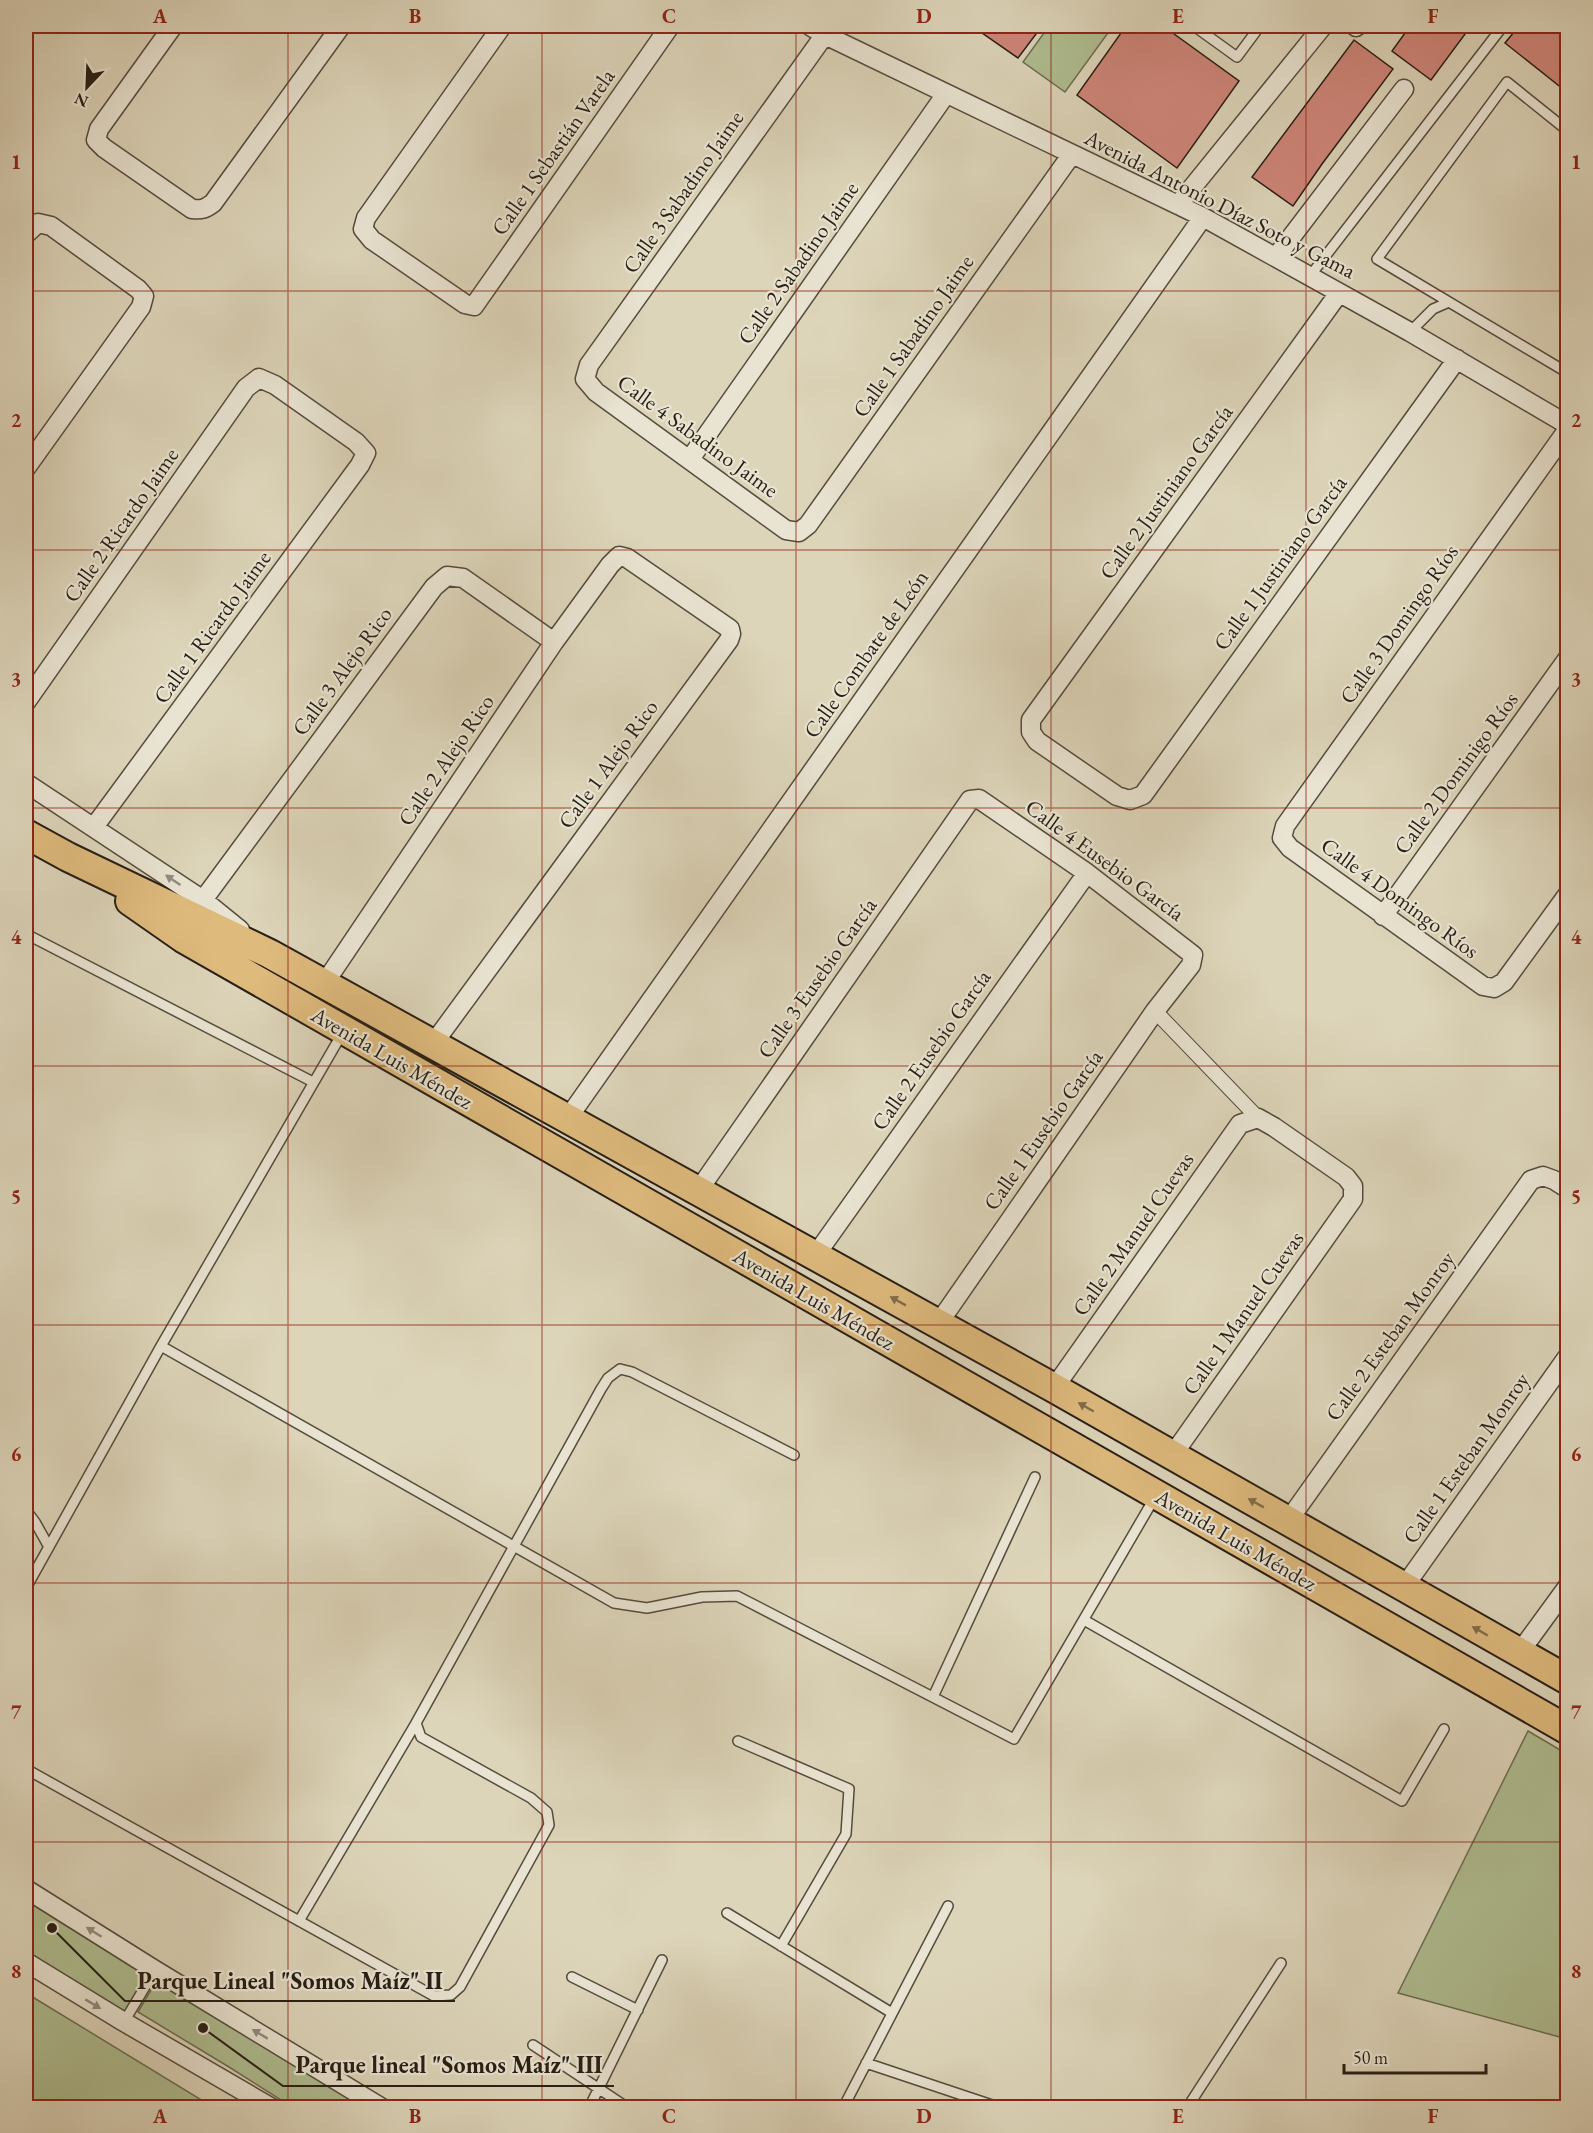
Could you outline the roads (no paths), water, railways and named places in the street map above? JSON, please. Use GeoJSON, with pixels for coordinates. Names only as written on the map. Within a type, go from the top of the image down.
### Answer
{"type":"FeatureCollection","features":[{"type":"Feature","properties":{"kind":"main road","name":"Avenida Luis Méndez"},"geometry":{"type":"LineString","coordinates":[[26,834],[68,857],[270,954],[938,1323],[1568,1680]]}},
{"type":"Feature","properties":{"kind":"main road","name":"Avenida Luis Méndez"},"geometry":{"type":"LineString","coordinates":[[68,857],[183,938],[1568,1730]]}},
{"type":"Feature","properties":{"kind":"street"},"geometry":{"type":"LineString","coordinates":[[173,26],[99,129],[96,140],[104,148],[192,209],[204,210],[213,203],[341,26]]}},
{"type":"Feature","properties":{"kind":"street","name":"Calle 1 Sebastián Varela"},"geometry":{"type":"LineString","coordinates":[[501,26],[366,218],[363,229],[372,240],[465,304],[474,306],[670,26]]}},
{"type":"Feature","properties":{"kind":"street"},"geometry":{"type":"LineString","coordinates":[[1178,205],[1323,26]]}},
{"type":"Feature","properties":{"kind":"street","name":"Avenida Antonio Díaz Soto y Gama"},"geometry":{"type":"LineString","coordinates":[[822,29],[945,94],[1203,217],[1457,359],[1568,427]]}},
{"type":"Feature","properties":{"kind":"street","name":"Calle 3 Sabadino Jaime"},"geometry":{"type":"LineString","coordinates":[[585,379],[590,365],[822,29]]}},
{"type":"Feature","properties":{"kind":"street"},"geometry":{"type":"LineString","coordinates":[[1276,257],[1404,89]]}},
{"type":"Feature","properties":{"kind":"street","name":"Calle 2 Sabadino Jaime"},"geometry":{"type":"LineString","coordinates":[[690,459],[945,94]]}},
{"type":"Feature","properties":{"kind":"street","name":"Calle 1 Sabadino Jaime"},"geometry":{"type":"LineString","coordinates":[[786,530],[799,532],[808,525],[1072,154]]}},
{"type":"Feature","properties":{"kind":"street","name":"Calle Combate de León"},"geometry":{"type":"LineString","coordinates":[[568,1118],[1203,217]]}},
{"type":"Feature","properties":{"kind":"street"},"geometry":{"type":"LineString","coordinates":[[26,468],[141,307],[144,296],[138,289],[51,226],[32,228]]}},
{"type":"Feature","properties":{"kind":"street","name":"Calle 2 Justiniano García"},"geometry":{"type":"LineString","coordinates":[[1143,795],[1130,800],[1116,796],[1037,741],[1030,732],[1031,720],[1339,292]]}},
{"type":"Feature","properties":{"kind":"street","name":"Calle 1 Justiniano García"},"geometry":{"type":"LineString","coordinates":[[1143,795],[1457,359]]}},
{"type":"Feature","properties":{"kind":"street","name":"Calle 2 Ricardo Jaime"},"geometry":{"type":"LineString","coordinates":[[26,702],[246,388],[259,378],[274,385],[356,442],[366,453]]}},
{"type":"Feature","properties":{"kind":"street","name":"Calle 4 Sabadino Jaime"},"geometry":{"type":"LineString","coordinates":[[585,379],[596,392],[786,530]]}},
{"type":"Feature","properties":{"kind":"street","name":"Calle 3 Domingo Ríos"},"geometry":{"type":"LineString","coordinates":[[1290,848],[1282,838],[1285,825],[1568,427]]}},
{"type":"Feature","properties":{"kind":"street","name":"Calle 1 Ricardo Jaime"},"geometry":{"type":"LineString","coordinates":[[94,828],[360,465],[366,453]]}},
{"type":"Feature","properties":{"kind":"street","name":"Calle 1 Alejo Rico"},"geometry":{"type":"LineString","coordinates":[[433,1044],[729,640],[730,629],[627,558],[619,556],[610,565]]}},
{"type":"Feature","properties":{"kind":"street","name":"Calle 2 Alejo Rico"},"geometry":{"type":"LineString","coordinates":[[324,984],[554,642],[610,565]]}},
{"type":"Feature","properties":{"kind":"street","name":"Calle 3 Alejo Rico"},"geometry":{"type":"LineString","coordinates":[[203,900],[434,587],[447,576],[463,578],[554,642]]}},
{"type":"Feature","properties":{"kind":"street","name":"Calle 2 Dominigo Ríos"},"geometry":{"type":"LineString","coordinates":[[1383,916],[1568,658]]}},
{"type":"Feature","properties":{"kind":"street","name":"Avenida Luis Méndez"},"geometry":{"type":"LineString","coordinates":[[26,783],[203,900],[270,954]]}},
{"type":"Feature","properties":{"kind":"street","name":"Calle 4 Eusebio García"},"geometry":{"type":"LineString","coordinates":[[979,799],[1087,873],[1193,955],[1191,965]]}},
{"type":"Feature","properties":{"kind":"street","name":"Calle 3 Eusebio García"},"geometry":{"type":"LineString","coordinates":[[698,1191],[970,800],[979,799]]}},
{"type":"Feature","properties":{"kind":"street","name":"Calle 4 Domingo Ríos"},"geometry":{"type":"LineString","coordinates":[[1290,848],[1483,986],[1494,988],[1504,982],[1568,894]]}},
{"type":"Feature","properties":{"kind":"street","name":"Calle 2 Eusebio García"},"geometry":{"type":"LineString","coordinates":[[815,1256],[1087,873]]}},
{"type":"Feature","properties":{"kind":"street","name":"Calle 1 Eusebio García"},"geometry":{"type":"LineString","coordinates":[[938,1323],[1155,1011],[1191,965]]}},
{"type":"Feature","properties":{"kind":"street"},"geometry":{"type":"LineString","coordinates":[[1155,1011],[1258,1118]]}},
{"type":"Feature","properties":{"kind":"street","name":"Calle 1 Manuel Cuevas"},"geometry":{"type":"LineString","coordinates":[[1172,1456],[1353,1198],[1353,1186],[1346,1177],[1275,1127],[1258,1118]]}},
{"type":"Feature","properties":{"kind":"street","name":"Calle 2 Manuel Cuevas"},"geometry":{"type":"LineString","coordinates":[[1054,1388],[1240,1124],[1258,1118]]}},
{"type":"Feature","properties":{"kind":"street","name":"Calle 2 Esteban Monroy"},"geometry":{"type":"LineString","coordinates":[[1288,1521],[1531,1180],[1542,1176],[1568,1189]]}},
{"type":"Feature","properties":{"kind":"street","name":"Calle 1 Esteban Monroy"},"geometry":{"type":"LineString","coordinates":[[1404,1587],[1568,1356]]}},
{"type":"Feature","properties":{"kind":"street"},"geometry":{"type":"LineString","coordinates":[[1519,1653],[1568,1586]]}},
{"type":"Feature","properties":{"kind":"street"},"geometry":{"type":"LineString","coordinates":[[26,1889],[382,2108]]}},
{"type":"Feature","properties":{"kind":"street"},"geometry":{"type":"LineString","coordinates":[[26,1962],[272,2108]]}},
{"type":"Feature","properties":{"kind":"lane"},"geometry":{"type":"LineString","coordinates":[[1194,26],[1237,57],[1260,26]]}},
{"type":"Feature","properties":{"kind":"lane"},"geometry":{"type":"LineString","coordinates":[[1310,276],[1503,26]]}},
{"type":"Feature","properties":{"kind":"lane"},"geometry":{"type":"LineString","coordinates":[[1568,131],[1507,82],[1377,259],[1568,373]]}},
{"type":"Feature","properties":{"kind":"lane"},"geometry":{"type":"LineString","coordinates":[[1410,332],[1433,309],[1449,302]]}},
{"type":"Feature","properties":{"kind":"lane"},"geometry":{"type":"LineString","coordinates":[[26,934],[312,1082]]}},
{"type":"Feature","properties":{"kind":"lane"},"geometry":{"type":"LineString","coordinates":[[26,1588],[161,1346],[344,1030]]}},
{"type":"Feature","properties":{"kind":"lane"},"geometry":{"type":"LineString","coordinates":[[161,1346],[614,1603],[646,1608],[702,1597],[737,1596],[1014,1739],[1156,1495]]}},
{"type":"Feature","properties":{"kind":"lane"},"geometry":{"type":"LineString","coordinates":[[298,1921],[416,1724],[421,1711],[608,1378],[620,1370],[632,1372],[794,1455]]}},
{"type":"Feature","properties":{"kind":"lane"},"geometry":{"type":"LineString","coordinates":[[933,1697],[1035,1477]]}},
{"type":"Feature","properties":{"kind":"lane"},"geometry":{"type":"LineString","coordinates":[[26,1510],[49,1547]]}},
{"type":"Feature","properties":{"kind":"lane"},"geometry":{"type":"LineString","coordinates":[[1084,1620],[1402,1801],[1444,1729]]}},
{"type":"Feature","properties":{"kind":"lane"},"geometry":{"type":"LineString","coordinates":[[26,1769],[434,1996],[451,1995],[460,1987],[549,1826],[547,1812],[531,1798],[422,1737],[416,1724]]}},
{"type":"Feature","properties":{"kind":"lane"},"geometry":{"type":"LineString","coordinates":[[738,1741],[849,1789],[846,1834],[781,1946]]}},
{"type":"Feature","properties":{"kind":"lane"},"geometry":{"type":"LineString","coordinates":[[843,2108],[948,1906]]}},
{"type":"Feature","properties":{"kind":"lane"},"geometry":{"type":"LineString","coordinates":[[727,1913],[892,2013]]}},
{"type":"Feature","properties":{"kind":"lane"},"geometry":{"type":"LineString","coordinates":[[589,2108],[662,1960]]}},
{"type":"Feature","properties":{"kind":"lane"},"geometry":{"type":"LineString","coordinates":[[1187,2108],[1281,1963]]}},
{"type":"Feature","properties":{"kind":"lane"},"geometry":{"type":"LineString","coordinates":[[124,2022],[155,1970]]}},
{"type":"Feature","properties":{"kind":"lane"},"geometry":{"type":"LineString","coordinates":[[572,1977],[638,2010]]}},
{"type":"Feature","properties":{"kind":"lane"},"geometry":{"type":"LineString","coordinates":[[532,2045],[628,2108]]}},
{"type":"Feature","properties":{"kind":"lane"},"geometry":{"type":"LineString","coordinates":[[866,2063],[1001,2108]]}},
{"type":"Feature","properties":{"kind":"place","name":"Parque Lineal \"Somos Maíz\" II"},"geometry":{"type":"Point","coordinates":[52,1928]}},
{"type":"Feature","properties":{"kind":"place","name":"Parque lineal \"Somos Maíz\" III"},"geometry":{"type":"Point","coordinates":[203,2028]}}]}
